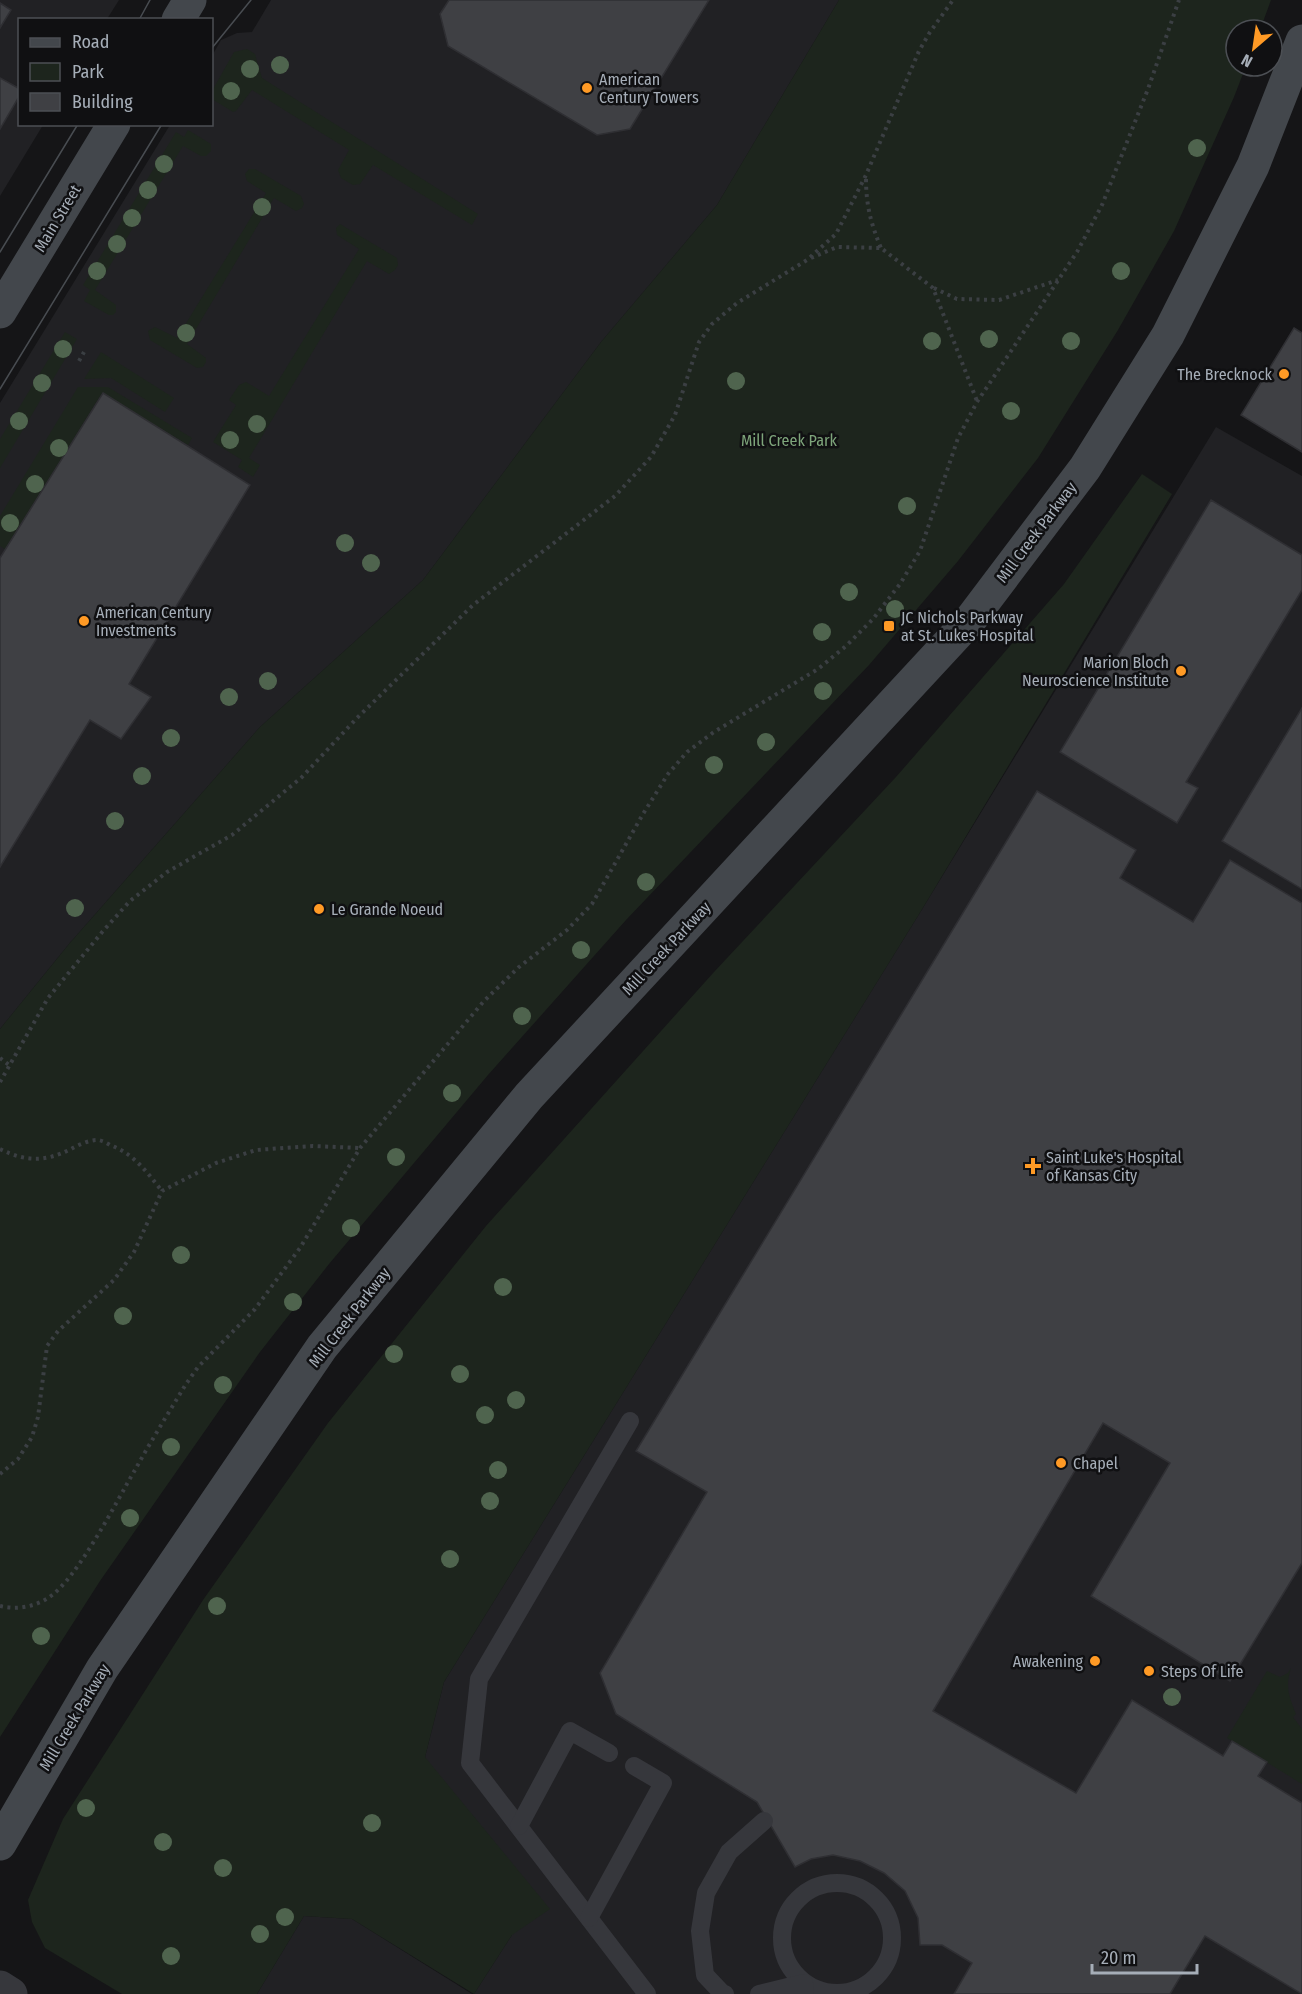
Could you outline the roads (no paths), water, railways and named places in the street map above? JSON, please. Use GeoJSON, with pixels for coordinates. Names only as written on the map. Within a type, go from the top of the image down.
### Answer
{"type":"FeatureCollection","features":[{"type":"Feature","properties":{"kind":"main road"},"geometry":{"type":"LineString","coordinates":[[179,18],[190,0]]}},
{"type":"Feature","properties":{"kind":"main road","name":"Mill Creek Parkway"},"geometry":{"type":"LineString","coordinates":[[0,1844],[102,1669],[322,1347],[529,1096],[970,619],[1085,468],[1173,324],[1253,166],[1302,41]]}},
{"type":"Feature","properties":{"kind":"main road","name":"Main Street"},"geometry":{"type":"LineString","coordinates":[[0,312],[113,126]]}},
{"type":"Feature","properties":{"kind":"street"},"geometry":{"type":"LineString","coordinates":[[0,1987],[11,1994]]}},
{"type":"Feature","properties":{"kind":"lane"},"geometry":{"type":"LineString","coordinates":[[630,1421],[479,1679],[470,1763],[647,1994]]}},
{"type":"Feature","properties":{"kind":"lane"},"geometry":{"type":"LineString","coordinates":[[519,1826],[570,1731],[609,1752]]}},
{"type":"Feature","properties":{"kind":"lane"},"geometry":{"type":"LineString","coordinates":[[589,1918],[663,1783],[634,1766]]}},
{"type":"Feature","properties":{"kind":"lane"},"geometry":{"type":"LineString","coordinates":[[726,1994],[722,1993],[705,1975],[700,1931],[706,1893],[729,1852],[764,1821]]}},
{"type":"Feature","properties":{"kind":"lane"},"geometry":{"type":"LineString","coordinates":[[805,1989],[791,1970],[783,1953],[781,1935],[785,1917],[795,1901],[809,1890],[826,1883],[844,1882],[862,1888],[877,1899],[887,1914],[892,1932],[891,1951],[874,1994]]}},
{"type":"Feature","properties":{"kind":"lane"},"geometry":{"type":"LineString","coordinates":[[759,1994],[805,1989],[839,1994],[857,1990],[872,1981],[885,1967]]}},
{"type":"Feature","properties":{"kind":"tram line"},"geometry":{"type":"LineString","coordinates":[[140,18],[150,0]]}},
{"type":"Feature","properties":{"kind":"tram line"},"geometry":{"type":"LineString","coordinates":[[213,47],[251,0]]}},
{"type":"Feature","properties":{"kind":"tram line"},"geometry":{"type":"LineString","coordinates":[[0,252],[77,126]]}},
{"type":"Feature","properties":{"kind":"tram line"},"geometry":{"type":"LineString","coordinates":[[0,389],[161,126]]}},
{"type":"Feature","properties":{"kind":"place","name":"American Century Towers"},"geometry":{"type":"Point","coordinates":[587,88]}},
{"type":"Feature","properties":{"kind":"place","name":"The Brecknock"},"geometry":{"type":"Point","coordinates":[1284,374]}},
{"type":"Feature","properties":{"kind":"place","name":"American Century Investments"},"geometry":{"type":"Point","coordinates":[84,621]}},
{"type":"Feature","properties":{"kind":"place","name":"JC Nichols Parkway at St. Lukes Hospital"},"geometry":{"type":"Point","coordinates":[889,626]}},
{"type":"Feature","properties":{"kind":"place","name":"Marion Bloch Neuroscience Institute"},"geometry":{"type":"Point","coordinates":[1181,671]}},
{"type":"Feature","properties":{"kind":"place","name":"Le Grande Noeud"},"geometry":{"type":"Point","coordinates":[319,909]}},
{"type":"Feature","properties":{"kind":"place","name":"Saint Luke's Hospital of Kansas City"},"geometry":{"type":"Point","coordinates":[1033,1166]}},
{"type":"Feature","properties":{"kind":"place","name":"Chapel"},"geometry":{"type":"Point","coordinates":[1061,1463]}},
{"type":"Feature","properties":{"kind":"place","name":"Awakening"},"geometry":{"type":"Point","coordinates":[1095,1661]}},
{"type":"Feature","properties":{"kind":"place","name":"Steps Of Life"},"geometry":{"type":"Point","coordinates":[1149,1671]}},
{"type":"Feature","properties":{"kind":"park label","name":"Mill Creek Park"},"geometry":{"type":"Point","coordinates":[789,440]}}]}
